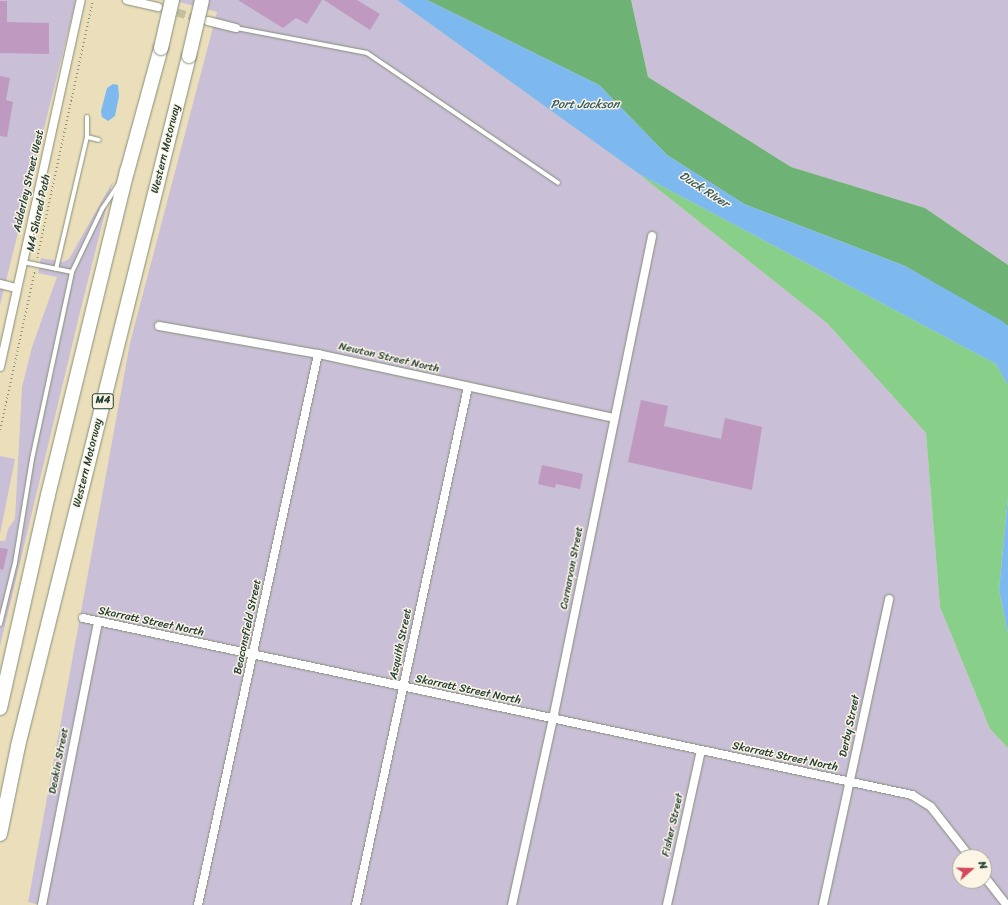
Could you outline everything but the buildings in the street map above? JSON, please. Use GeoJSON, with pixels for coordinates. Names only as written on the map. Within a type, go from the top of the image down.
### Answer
{"type":"FeatureCollection","features":[{"type":"Feature","properties":{"kind":"highway"},"geometry":{"type":"LineString","coordinates":[[0,708],[48,495],[127,172],[161,48],[172,0]]}},
{"type":"Feature","properties":{"kind":"highway","name":"Western Motorway"},"geometry":{"type":"LineString","coordinates":[[0,834],[18,746],[202,0]]}},
{"type":"Feature","properties":{"kind":"street","name":"Adderley Street West"},"geometry":{"type":"LineString","coordinates":[[0,367],[16,288],[81,0]]}},
{"type":"Feature","properties":{"kind":"street"},"geometry":{"type":"LineString","coordinates":[[127,0],[158,7]]}},
{"type":"Feature","properties":{"kind":"street"},"geometry":{"type":"LineString","coordinates":[[208,22],[236,28]]}},
{"type":"Feature","properties":{"kind":"street","name":"Carnarvon Street"},"geometry":{"type":"LineString","coordinates":[[512,905],[553,719],[652,236]]}},
{"type":"Feature","properties":{"kind":"street"},"geometry":{"type":"LineString","coordinates":[[0,284],[16,288]]}},
{"type":"Feature","properties":{"kind":"street","name":"Newton Street North"},"geometry":{"type":"LineString","coordinates":[[159,326],[318,354],[614,418]]}},
{"type":"Feature","properties":{"kind":"street","name":"Beaconsfield Street"},"geometry":{"type":"LineString","coordinates":[[198,905],[318,354]]}},
{"type":"Feature","properties":{"kind":"street","name":"Asquith Street"},"geometry":{"type":"LineString","coordinates":[[356,905],[468,387]]}},
{"type":"Feature","properties":{"kind":"street","name":"Derby Street"},"geometry":{"type":"LineString","coordinates":[[823,905],[889,599]]}},
{"type":"Feature","properties":{"kind":"street","name":"Skarratt Street North"},"geometry":{"type":"LineString","coordinates":[[83,618],[912,795],[930,806],[964,849]]}},
{"type":"Feature","properties":{"kind":"street","name":"Deakin Street"},"geometry":{"type":"LineString","coordinates":[[42,905],[98,622]]}},
{"type":"Feature","properties":{"kind":"street","name":"Fisher Street"},"geometry":{"type":"LineString","coordinates":[[667,905],[701,751]]}},
{"type":"Feature","properties":{"kind":"street"},"geometry":{"type":"LineString","coordinates":[[992,886],[1007,905]]}},
{"type":"Feature","properties":{"kind":"lane"},"geometry":{"type":"LineString","coordinates":[[236,28],[367,54],[558,183]]}},
{"type":"Feature","properties":{"kind":"lane"},"geometry":{"type":"LineString","coordinates":[[56,269],[88,137],[87,117]]}},
{"type":"Feature","properties":{"kind":"lane"},"geometry":{"type":"LineString","coordinates":[[88,137],[99,140]]}},
{"type":"Feature","properties":{"kind":"lane"},"geometry":{"type":"LineString","coordinates":[[0,624],[15,563],[32,459],[72,272],[102,209],[127,172]]}},
{"type":"Feature","properties":{"kind":"lane"},"geometry":{"type":"LineString","coordinates":[[22,262],[72,272]]}},
{"type":"Feature","properties":{"kind":"path","name":"M4 Shared Path"},"geometry":{"type":"LineString","coordinates":[[0,430],[93,0]]}},
{"type":"Feature","properties":{"kind":"shaded area"},"geometry":{"type":"Polygon","coordinates":[[[0,0],[76,0],[0,305],[0,0]]]}},
{"type":"Feature","properties":{"kind":"shaded area"},"geometry":{"type":"Polygon","coordinates":[[[172,0],[397,0],[639,174],[827,323],[926,433],[940,607],[990,729],[1008,748],[1008,905],[40,905],[28,902],[130,343],[217,12],[172,0]]]}},
{"type":"Feature","properties":{"kind":"shaded area"},"geometry":{"type":"Polygon","coordinates":[[[631,0],[1008,0],[1008,265],[925,208],[791,167],[648,77],[631,0]]]}},
{"type":"Feature","properties":{"kind":"shaded area"},"geometry":{"type":"Polygon","coordinates":[[[113,181],[0,646],[0,541],[5,541],[8,529],[15,519],[22,387],[32,347],[57,277],[38,273],[41,258],[63,262],[69,259],[113,181]]]}},
{"type":"Feature","properties":{"kind":"shaded area"},"geometry":{"type":"Polygon","coordinates":[[[0,456],[15,459],[0,534],[0,456]]]}},
{"type":"Feature","properties":{"kind":"green space"},"geometry":{"type":"Polygon","coordinates":[[[427,0],[631,0],[648,77],[791,167],[925,208],[1008,265],[1008,326],[905,266],[744,204],[667,155],[599,85],[427,0]]]}},
{"type":"Feature","properties":{"kind":"green space"},"geometry":{"type":"Polygon","coordinates":[[[639,174],[996,364],[1008,385],[1008,497],[999,590],[1008,634],[1008,748],[990,729],[940,607],[926,433],[827,323],[639,174]]]}},
{"type":"Feature","properties":{"kind":"water","name":"Port Jackson"},"geometry":{"type":"Polygon","coordinates":[[[397,0],[427,0],[599,85],[667,155],[744,204],[905,266],[1002,321],[1008,326],[1008,385],[996,364],[639,174],[397,0]]]}},
{"type":"Feature","properties":{"kind":"water"},"geometry":{"type":"Polygon","coordinates":[[[113,84],[118,85],[119,96],[115,116],[108,121],[102,117],[101,111],[107,88],[113,84]]]}},
{"type":"Feature","properties":{"kind":"water"},"geometry":{"type":"Polygon","coordinates":[[[1008,497],[1008,634],[999,590],[1008,497]]]}},
{"type":"Feature","properties":{"kind":"tunnel"},"geometry":{"type":"LineString","coordinates":[[166,9],[201,20]]}},
{"type":"Feature","properties":{"kind":"water label","name":"Duck River"},"geometry":{"type":"Point","coordinates":[704,190]}}]}
